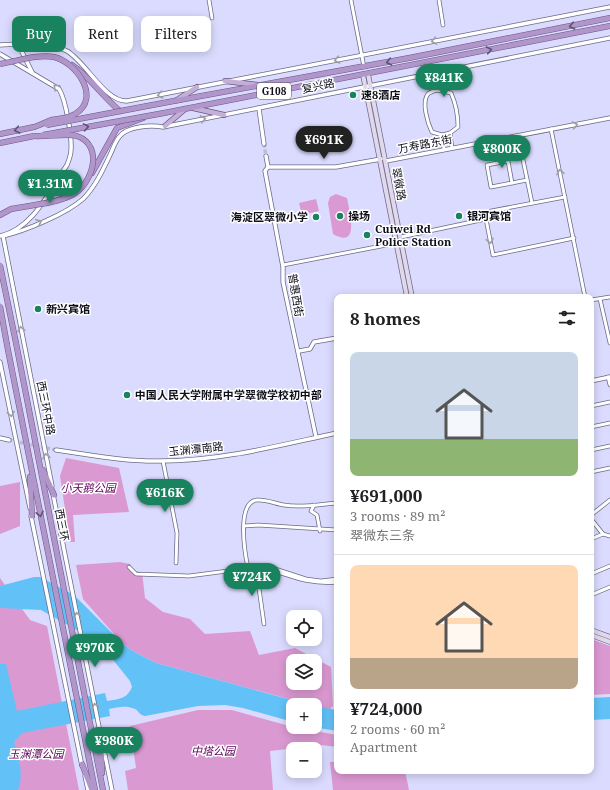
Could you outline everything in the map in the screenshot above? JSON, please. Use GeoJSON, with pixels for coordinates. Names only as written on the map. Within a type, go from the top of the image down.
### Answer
{"type":"FeatureCollection","features":[{"type":"Feature","properties":{"kind":"highway","name":"复兴路"},"geometry":{"type":"LineString","coordinates":[[0,134],[364,67],[610,18]]}},
{"type":"Feature","properties":{"kind":"highway","name":"复兴路"},"geometry":{"type":"LineString","coordinates":[[0,143],[185,109],[610,26]]}},
{"type":"Feature","properties":{"kind":"highway"},"geometry":{"type":"LineString","coordinates":[[0,64],[46,57],[56,58],[79,70],[108,101],[120,111]]}},
{"type":"Feature","properties":{"kind":"highway"},"geometry":{"type":"LineString","coordinates":[[34,127],[51,120],[75,114],[84,105],[86,96],[85,86],[70,64]]}},
{"type":"Feature","properties":{"kind":"highway"},"geometry":{"type":"LineString","coordinates":[[0,215],[11,209],[71,196],[84,185],[117,128],[154,114]]}},
{"type":"Feature","properties":{"kind":"highway"},"geometry":{"type":"LineString","coordinates":[[34,136],[50,137],[72,135],[83,140],[89,147],[92,155],[91,174]]}},
{"type":"Feature","properties":{"kind":"highway"},"geometry":{"type":"LineString","coordinates":[[0,208],[11,209]]}},
{"type":"Feature","properties":{"kind":"highway","name":"西三环"},"geometry":{"type":"LineString","coordinates":[[0,266],[103,790]]}},
{"type":"Feature","properties":{"kind":"highway","name":"西三环"},"geometry":{"type":"LineString","coordinates":[[0,306],[29,462],[64,628],[95,790]]}},
{"type":"Feature","properties":{"kind":"highway"},"geometry":{"type":"LineString","coordinates":[[29,462],[32,516]]}},
{"type":"Feature","properties":{"kind":"highway"},"geometry":{"type":"LineString","coordinates":[[39,462],[54,495]]}},
{"type":"Feature","properties":{"kind":"highway"},"geometry":{"type":"LineString","coordinates":[[100,735],[103,790]]}},
{"type":"Feature","properties":{"kind":"highway"},"geometry":{"type":"LineString","coordinates":[[82,764],[92,790]]}},
{"type":"Feature","properties":{"kind":"main road","name":"翠微路"},"geometry":{"type":"LineString","coordinates":[[366,74],[380,160],[406,294]]}},
{"type":"Feature","properties":{"kind":"main road"},"geometry":{"type":"LineString","coordinates":[[226,81],[260,85]]}},
{"type":"Feature","properties":{"kind":"main road"},"geometry":{"type":"LineString","coordinates":[[175,101],[198,87]]}},
{"type":"Feature","properties":{"kind":"main road","name":"翠微路"},"geometry":{"type":"LineString","coordinates":[[368,87],[386,161],[411,294]]}},
{"type":"Feature","properties":{"kind":"main road"},"geometry":{"type":"LineString","coordinates":[[191,107],[224,115]]}},
{"type":"Feature","properties":{"kind":"main road"},"geometry":{"type":"LineString","coordinates":[[165,126],[185,109]]}},
{"type":"Feature","properties":{"kind":"main road"},"geometry":{"type":"LineString","coordinates":[[594,631],[610,637]]}},
{"type":"Feature","properties":{"kind":"main road"},"geometry":{"type":"LineString","coordinates":[[594,636],[610,642]]}},
{"type":"Feature","properties":{"kind":"street"},"geometry":{"type":"LineString","coordinates":[[209,0],[212,18]]}},
{"type":"Feature","properties":{"kind":"street"},"geometry":{"type":"LineString","coordinates":[[351,0],[364,67]]}},
{"type":"Feature","properties":{"kind":"street"},"geometry":{"type":"LineString","coordinates":[[439,0],[443,26]]}},
{"type":"Feature","properties":{"kind":"street","name":"复兴路"},"geometry":{"type":"LineString","coordinates":[[66,51],[115,99],[127,101],[610,7]]}},
{"type":"Feature","properties":{"kind":"street","name":"复兴路"},"geometry":{"type":"LineString","coordinates":[[2,236],[17,233],[66,210],[82,199],[93,186],[123,133],[154,125],[165,126],[259,109],[610,38]]}},
{"type":"Feature","properties":{"kind":"street","name":"复兴路"},"geometry":{"type":"LineString","coordinates":[[0,45],[12,44]]}},
{"type":"Feature","properties":{"kind":"street"},"geometry":{"type":"LineString","coordinates":[[22,52],[33,72]]}},
{"type":"Feature","properties":{"kind":"street"},"geometry":{"type":"LineString","coordinates":[[0,54],[56,86],[61,93],[71,142],[70,158],[30,218],[21,226],[2,236]]}},
{"type":"Feature","properties":{"kind":"street"},"geometry":{"type":"LineString","coordinates":[[434,73],[437,90]]}},
{"type":"Feature","properties":{"kind":"street"},"geometry":{"type":"LineString","coordinates":[[437,90],[451,92],[458,114],[458,127],[450,133],[442,135],[432,132],[428,124],[426,113],[426,97],[429,93],[437,90]]}},
{"type":"Feature","properties":{"kind":"street"},"geometry":{"type":"LineString","coordinates":[[259,109],[264,144]]}},
{"type":"Feature","properties":{"kind":"street","name":"万寿路东街"},"geometry":{"type":"LineString","coordinates":[[386,161],[610,118]]}},
{"type":"Feature","properties":{"kind":"street"},"geometry":{"type":"LineString","coordinates":[[551,129],[584,294]]}},
{"type":"Feature","properties":{"kind":"street"},"geometry":{"type":"LineString","coordinates":[[450,133],[452,148]]}},
{"type":"Feature","properties":{"kind":"street"},"geometry":{"type":"LineString","coordinates":[[442,135],[444,149]]}},
{"type":"Feature","properties":{"kind":"street"},"geometry":{"type":"LineString","coordinates":[[522,155],[532,203]]}},
{"type":"Feature","properties":{"kind":"street","name":"普惠西街"},"geometry":{"type":"LineString","coordinates":[[266,156],[268,167],[265,171],[283,265],[284,282],[316,437]]}},
{"type":"Feature","properties":{"kind":"street"},"geometry":{"type":"LineString","coordinates":[[268,167],[336,167],[380,160]]}},
{"type":"Feature","properties":{"kind":"street"},"geometry":{"type":"LineString","coordinates":[[512,183],[508,161],[486,165],[491,186],[512,183],[527,180]]}},
{"type":"Feature","properties":{"kind":"street"},"geometry":{"type":"LineString","coordinates":[[488,217],[492,216],[491,211],[565,197]]}},
{"type":"Feature","properties":{"kind":"street"},"geometry":{"type":"LineString","coordinates":[[401,237],[486,219],[493,254],[574,238]]}},
{"type":"Feature","properties":{"kind":"street","name":"西三环中路"},"geometry":{"type":"LineString","coordinates":[[2,236],[9,265],[100,735]]}},
{"type":"Feature","properties":{"kind":"street"},"geometry":{"type":"LineString","coordinates":[[283,265],[397,242]]}},
{"type":"Feature","properties":{"kind":"street"},"geometry":{"type":"LineString","coordinates":[[0,247],[5,246]]}},
{"type":"Feature","properties":{"kind":"street"},"geometry":{"type":"LineString","coordinates":[[0,266],[9,265]]}},
{"type":"Feature","properties":{"kind":"street"},"geometry":{"type":"LineString","coordinates":[[594,300],[610,297]]}},
{"type":"Feature","properties":{"kind":"street"},"geometry":{"type":"LineString","coordinates":[[600,299],[610,342]]}},
{"type":"Feature","properties":{"kind":"street"},"geometry":{"type":"LineString","coordinates":[[299,351],[310,349],[314,342],[334,339]]}},
{"type":"Feature","properties":{"kind":"street"},"geometry":{"type":"LineString","coordinates":[[0,362],[88,790]]}},
{"type":"Feature","properties":{"kind":"street"},"geometry":{"type":"LineString","coordinates":[[594,380],[609,377],[610,385]]}},
{"type":"Feature","properties":{"kind":"street"},"geometry":{"type":"LineString","coordinates":[[594,405],[610,402]]}},
{"type":"Feature","properties":{"kind":"street"},"geometry":{"type":"LineString","coordinates":[[594,426],[610,423]]}},
{"type":"Feature","properties":{"kind":"street","name":"玉渊潭南路"},"geometry":{"type":"LineString","coordinates":[[56,450],[138,461],[188,460],[244,452],[334,434]]}},
{"type":"Feature","properties":{"kind":"street"},"geometry":{"type":"LineString","coordinates":[[0,438],[9,440]]}},
{"type":"Feature","properties":{"kind":"street"},"geometry":{"type":"LineString","coordinates":[[594,449],[610,446]]}},
{"type":"Feature","properties":{"kind":"street"},"geometry":{"type":"LineString","coordinates":[[162,461],[177,533],[176,563]]}},
{"type":"Feature","properties":{"kind":"street"},"geometry":{"type":"LineString","coordinates":[[594,471],[610,468]]}},
{"type":"Feature","properties":{"kind":"street"},"geometry":{"type":"LineString","coordinates":[[248,568],[244,526],[246,508],[250,503],[256,500],[285,505],[334,503]]}},
{"type":"Feature","properties":{"kind":"street"},"geometry":{"type":"LineString","coordinates":[[594,513],[610,500]]}},
{"type":"Feature","properties":{"kind":"street"},"geometry":{"type":"LineString","coordinates":[[314,505],[311,511],[317,515],[320,531]]}},
{"type":"Feature","properties":{"kind":"street"},"geometry":{"type":"LineString","coordinates":[[594,523],[603,534],[610,536]]}},
{"type":"Feature","properties":{"kind":"street"},"geometry":{"type":"LineString","coordinates":[[244,526],[258,525],[320,531],[334,530]]}},
{"type":"Feature","properties":{"kind":"street"},"geometry":{"type":"LineString","coordinates":[[594,538],[603,534]]}},
{"type":"Feature","properties":{"kind":"street"},"geometry":{"type":"LineString","coordinates":[[129,566],[136,574],[173,576],[188,576],[266,566],[286,571],[306,579],[334,580]]}},
{"type":"Feature","properties":{"kind":"street"},"geometry":{"type":"LineString","coordinates":[[594,573],[610,566]]}},
{"type":"Feature","properties":{"kind":"street"},"geometry":{"type":"LineString","coordinates":[[256,567],[264,624]]}},
{"type":"Feature","properties":{"kind":"street"},"geometry":{"type":"LineString","coordinates":[[594,594],[610,586]]}},
{"type":"Feature","properties":{"kind":"street"},"geometry":{"type":"LineString","coordinates":[[100,735],[112,790]]}},
{"type":"Feature","properties":{"kind":"green space","name":"操场"},"geometry":{"type":"Polygon","coordinates":[[[336,194],[347,198],[351,219],[350,233],[347,237],[342,238],[333,234],[328,203],[330,197],[336,194]]]}},
{"type":"Feature","properties":{"kind":"green space"},"geometry":{"type":"Polygon","coordinates":[[[316,199],[319,211],[302,215],[299,203],[316,199]]]}},
{"type":"Feature","properties":{"kind":"green space","name":"小天鹅公园"},"geometry":{"type":"Polygon","coordinates":[[[66,458],[119,468],[129,512],[73,515],[75,542],[70,542],[60,476],[66,458]]]}},
{"type":"Feature","properties":{"kind":"green space"},"geometry":{"type":"Polygon","coordinates":[[[20,482],[20,526],[0,534],[0,486],[20,482]]]}},
{"type":"Feature","properties":{"kind":"green space"},"geometry":{"type":"Polygon","coordinates":[[[120,562],[130,564],[134,571],[142,572],[145,598],[163,612],[190,619],[205,634],[250,631],[259,655],[295,648],[306,654],[286,654],[286,690],[322,690],[322,662],[331,667],[333,706],[329,710],[322,708],[322,698],[286,698],[156,663],[131,650],[122,643],[83,599],[76,565],[120,562]]]}},
{"type":"Feature","properties":{"kind":"green space","name":"玉渊潭公园"},"geometry":{"type":"Polygon","coordinates":[[[0,578],[30,620],[47,626],[79,790],[0,790],[0,578]]]}},
{"type":"Feature","properties":{"kind":"green space"},"geometry":{"type":"Polygon","coordinates":[[[594,640],[610,646],[610,694],[594,695],[594,640]]]}},
{"type":"Feature","properties":{"kind":"green space","name":"中塔公园"},"geometry":{"type":"Polygon","coordinates":[[[198,710],[232,710],[286,725],[286,734],[322,734],[322,732],[334,734],[334,747],[322,745],[322,742],[286,742],[286,749],[270,751],[273,790],[128,790],[125,771],[136,768],[130,726],[198,710]]]}},
{"type":"Feature","properties":{"kind":"green space"},"geometry":{"type":"Polygon","coordinates":[[[330,762],[334,762],[334,774],[406,774],[409,790],[333,790],[330,762]]]}},
{"type":"Feature","properties":{"kind":"water"},"geometry":{"type":"Polygon","coordinates":[[[34,577],[40,577],[74,595],[122,643],[131,650],[156,663],[286,698],[286,720],[243,708],[225,705],[198,706],[145,716],[141,715],[135,709],[128,707],[109,709],[110,716],[22,733],[14,742],[21,772],[18,790],[0,790],[0,664],[6,664],[17,711],[105,693],[107,701],[115,700],[128,694],[132,687],[130,681],[114,661],[91,638],[41,610],[0,608],[0,586],[34,577]]]}},
{"type":"Feature","properties":{"kind":"water"},"geometry":{"type":"Polygon","coordinates":[[[610,697],[610,719],[594,720],[594,698],[610,697]]]}},
{"type":"Feature","properties":{"kind":"water"},"geometry":{"type":"Polygon","coordinates":[[[322,707],[334,709],[334,730],[322,728],[322,707]]]}},
{"type":"Feature","properties":{"kind":"tunnel"},"geometry":{"type":"LineString","coordinates":[[264,144],[266,156]]}},
{"type":"Feature","properties":{"kind":"tunnel"},"geometry":{"type":"LineString","coordinates":[[9,440],[56,450]]}},
{"type":"Feature","properties":{"kind":"place","name":"速8酒店"},"geometry":{"type":"Point","coordinates":[353,95]}},
{"type":"Feature","properties":{"kind":"place","name":"操场"},"geometry":{"type":"Point","coordinates":[340,216]}},
{"type":"Feature","properties":{"kind":"place","name":"银河宾馆"},"geometry":{"type":"Point","coordinates":[459,216]}},
{"type":"Feature","properties":{"kind":"place","name":"海淀区翠微小学"},"geometry":{"type":"Point","coordinates":[316,217]}},
{"type":"Feature","properties":{"kind":"place","name":"Cuiwei Rd Police Station"},"geometry":{"type":"Point","coordinates":[367,235]}},
{"type":"Feature","properties":{"kind":"place","name":"新兴宾馆"},"geometry":{"type":"Point","coordinates":[38,309]}},
{"type":"Feature","properties":{"kind":"place","name":"中国人民大学附属中学翠微学校初中部"},"geometry":{"type":"Point","coordinates":[127,395]}}]}
